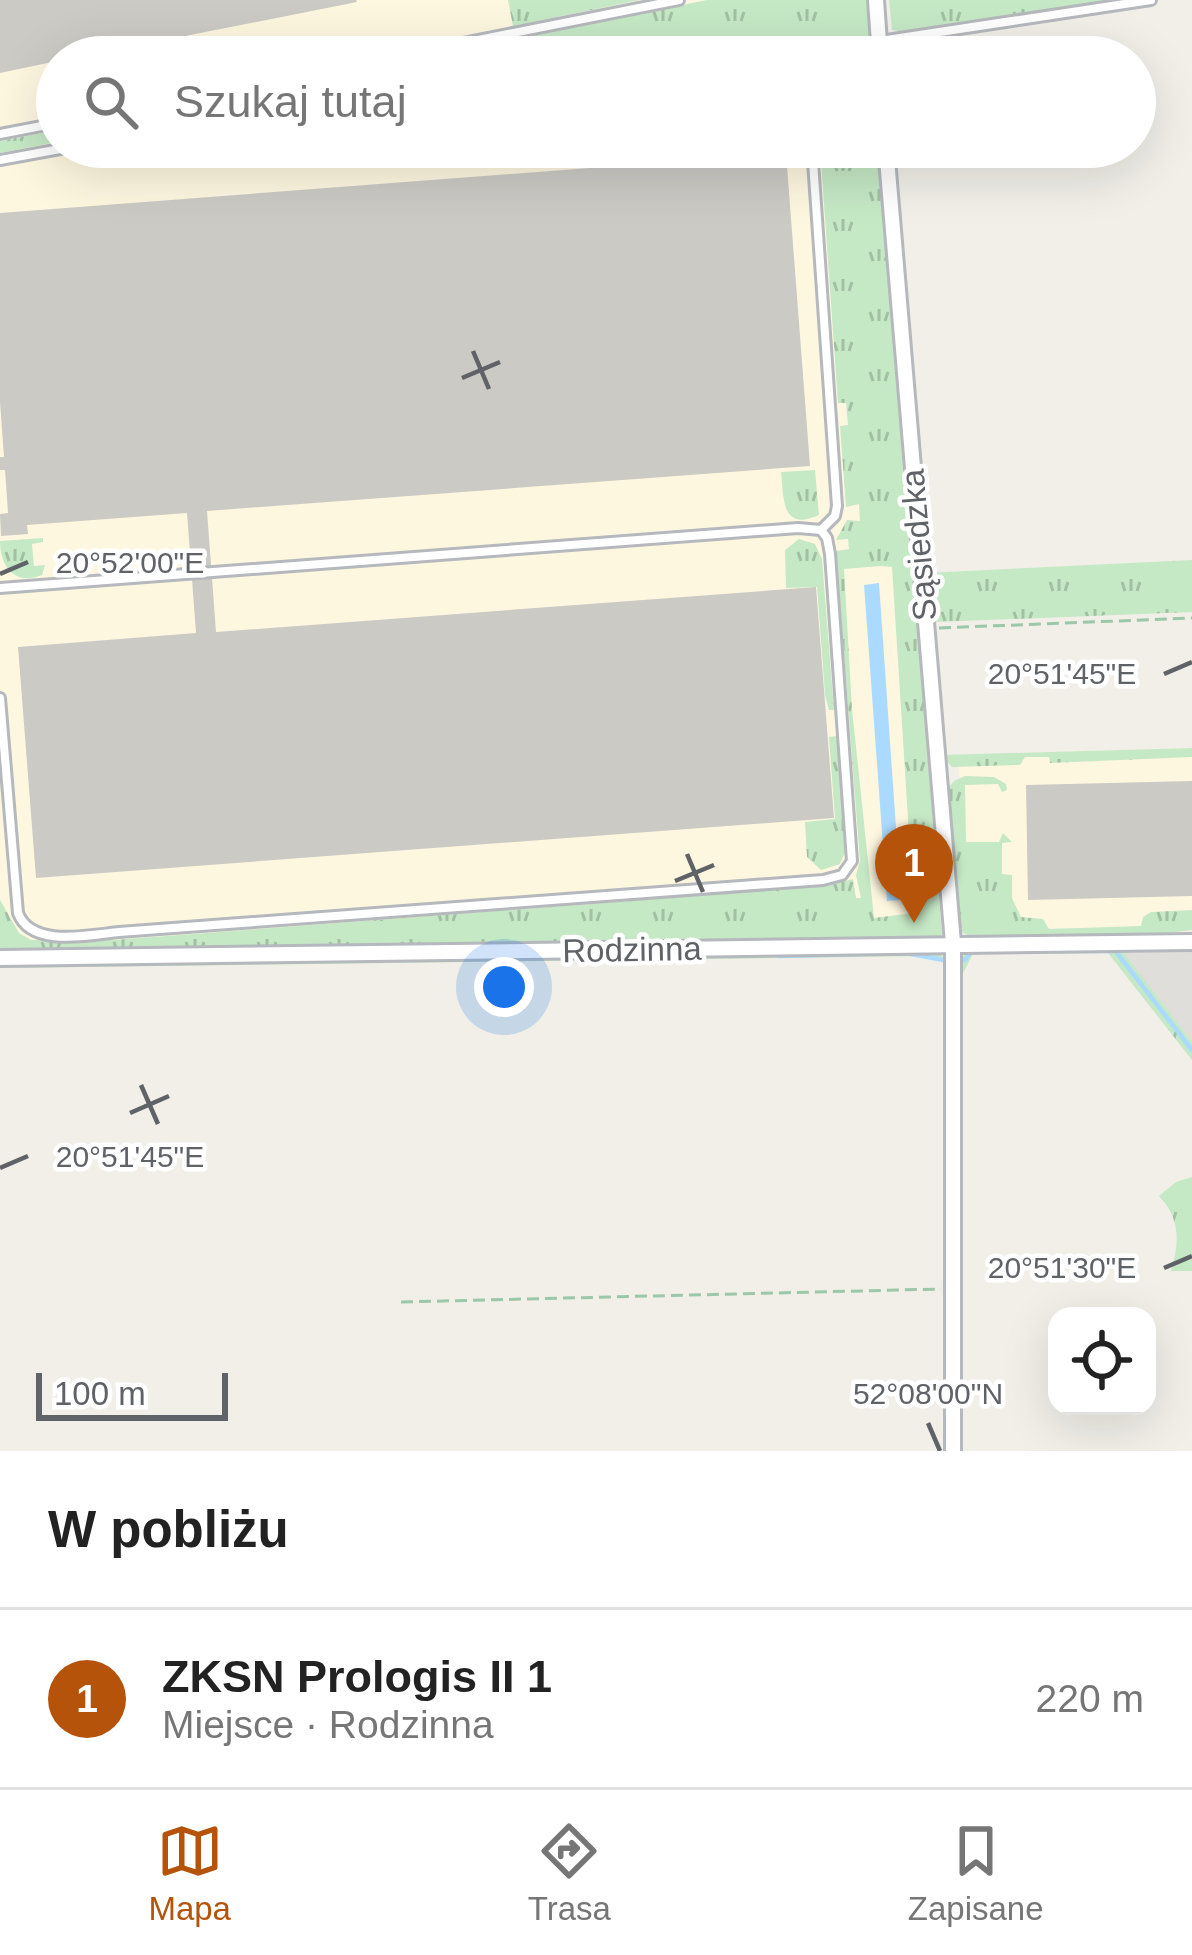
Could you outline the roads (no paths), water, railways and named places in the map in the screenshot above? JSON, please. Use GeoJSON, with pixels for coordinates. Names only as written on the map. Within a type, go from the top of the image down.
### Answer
{"type":"FeatureCollection","features":[{"type":"Feature","properties":{"kind":"street"},"geometry":{"type":"LineString","coordinates":[[875,0],[878,36]]}},
{"type":"Feature","properties":{"kind":"street","name":"Sąsiedzka"},"geometry":{"type":"LineString","coordinates":[[888,168],[953,943],[953,1451]]}},
{"type":"Feature","properties":{"kind":"street","name":"Rodzinna"},"geometry":{"type":"LineString","coordinates":[[0,958],[1192,942]]}},
{"type":"Feature","properties":{"kind":"lane"},"geometry":{"type":"LineString","coordinates":[[495,36],[679,0]]}},
{"type":"Feature","properties":{"kind":"lane"},"geometry":{"type":"LineString","coordinates":[[951,36],[1151,0]]}},
{"type":"Feature","properties":{"kind":"lane"},"geometry":{"type":"LineString","coordinates":[[0,134],[36,127]]}},
{"type":"Feature","properties":{"kind":"lane"},"geometry":{"type":"LineString","coordinates":[[0,160],[36,153]]}},
{"type":"Feature","properties":{"kind":"lane"},"geometry":{"type":"LineString","coordinates":[[813,168],[837,506],[835,516],[820,530]]}},
{"type":"Feature","properties":{"kind":"lane"},"geometry":{"type":"LineString","coordinates":[[0,588],[820,530],[830,554],[853,857],[849,869],[838,877],[150,930],[32,933],[20,921],[11,885],[0,698]]}},
{"type":"Feature","properties":{"kind":"water"},"geometry":{"type":"Polygon","coordinates":[[[879,583],[901,900],[887,901],[864,585],[879,583]]]}},
{"type":"Feature","properties":{"kind":"waterway"},"geometry":{"type":"LineString","coordinates":[[965,960],[970,953],[986,951]]}},
{"type":"Feature","properties":{"kind":"waterway"},"geometry":{"type":"LineString","coordinates":[[1027,951],[1115,951]]}},
{"type":"Feature","properties":{"kind":"waterway"},"geometry":{"type":"LineString","coordinates":[[779,956],[906,953],[943,960]]}},
{"type":"Feature","properties":{"kind":"waterway"},"geometry":{"type":"LineString","coordinates":[[1117,953],[1192,1050]]}},
{"type":"Feature","properties":{"kind":"place","name":"ZKSN Prologis II 1"},"geometry":{"type":"Point","coordinates":[914,923]}}]}
